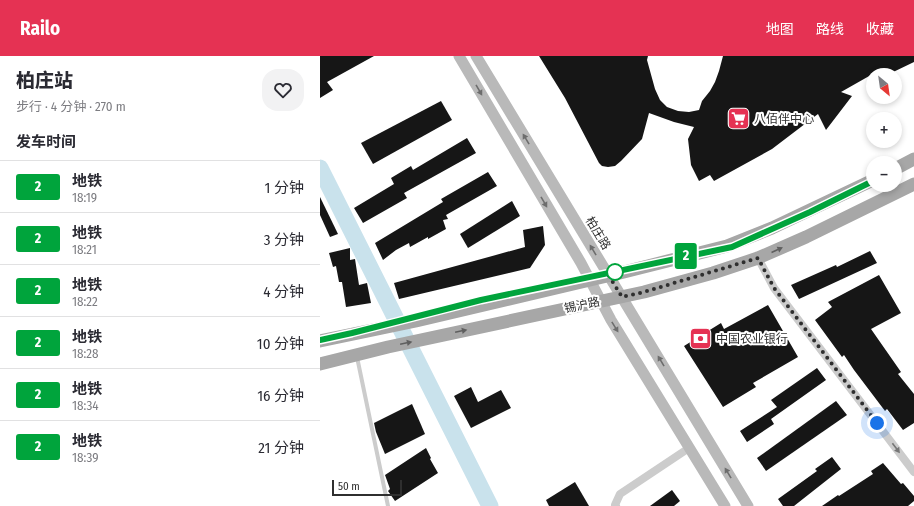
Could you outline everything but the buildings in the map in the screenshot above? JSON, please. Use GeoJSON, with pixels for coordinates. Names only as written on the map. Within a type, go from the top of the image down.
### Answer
{"type":"FeatureCollection","features":[{"type":"Feature","properties":{"kind":"main road"},"geometry":{"type":"LineString","coordinates":[[902,166],[914,160]]}},
{"type":"Feature","properties":{"kind":"main road","name":"锡沪路"},"geometry":{"type":"LineString","coordinates":[[320,341],[381,329],[609,276],[727,246],[772,228],[866,183]]}},
{"type":"Feature","properties":{"kind":"main road","name":"锡沪路"},"geometry":{"type":"LineString","coordinates":[[357,355],[652,290],[758,258],[806,237],[914,184]]}},
{"type":"Feature","properties":{"kind":"main road"},"geometry":{"type":"LineString","coordinates":[[320,364],[357,355]]}},
{"type":"Feature","properties":{"kind":"street"},"geometry":{"type":"LineString","coordinates":[[459,56],[590,280],[611,320],[725,506]]}},
{"type":"Feature","properties":{"kind":"street","name":"柏庄路"},"geometry":{"type":"LineString","coordinates":[[476,56],[748,506]]}},
{"type":"Feature","properties":{"kind":"street"},"geometry":{"type":"LineString","coordinates":[[758,258],[774,288],[914,472]]}},
{"type":"Feature","properties":{"kind":"street"},"geometry":{"type":"LineString","coordinates":[[616,506],[615,505],[620,494],[689,448]]}},
{"type":"Feature","properties":{"kind":"lane"},"geometry":{"type":"LineString","coordinates":[[357,355],[388,506]]}},
{"type":"Feature","properties":{"kind":"waterway"},"geometry":{"type":"LineString","coordinates":[[320,168],[490,506]]}},
{"type":"Feature","properties":{"kind":"metro line","name":"2"},"geometry":{"type":"LineString","coordinates":[[320,340],[481,300],[732,247],[810,212],[866,184]]}},
{"type":"Feature","properties":{"kind":"place","name":"八佰伴中心"},"geometry":{"type":"Point","coordinates":[739,119]}},
{"type":"Feature","properties":{"kind":"place","name":"中国农业银行"},"geometry":{"type":"Point","coordinates":[700,339]}},
{"type":"Feature","properties":{"kind":"route"},"geometry":{"type":"LineString","coordinates":[[615,272],[609,276],[622,297],[644,292],[758,258],[774,288],[877,423]]}}]}
